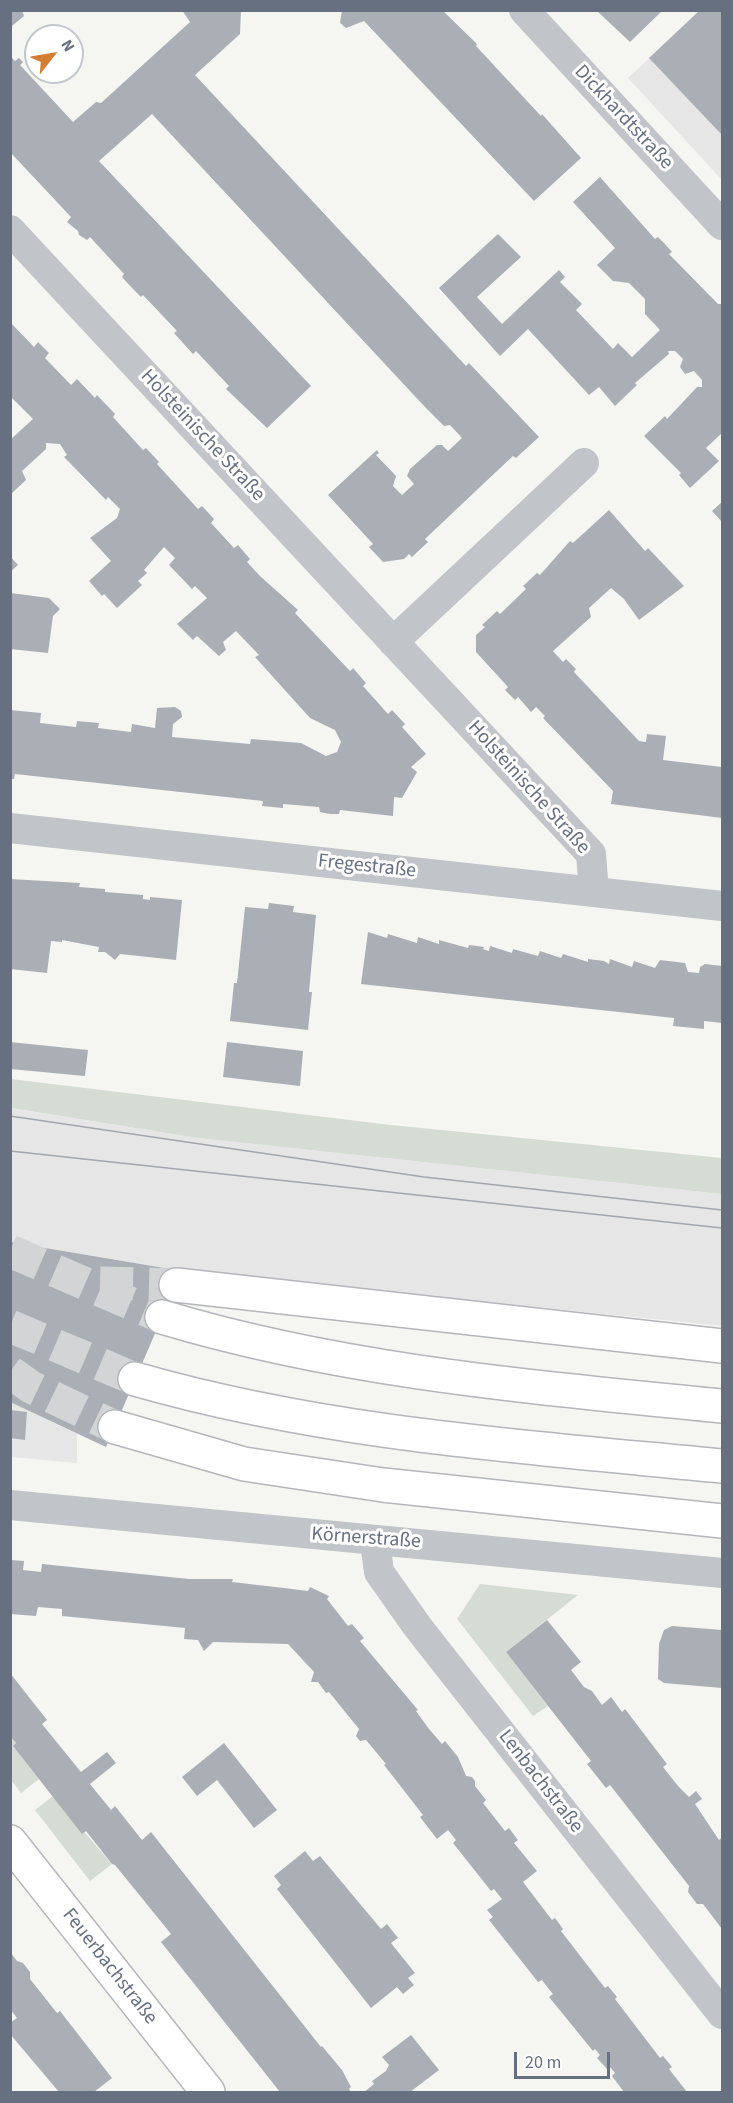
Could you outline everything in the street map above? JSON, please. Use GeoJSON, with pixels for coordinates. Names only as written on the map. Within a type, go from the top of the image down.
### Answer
{"type":"FeatureCollection","features":[{"type":"Feature","properties":{"kind":"main road"},"geometry":{"type":"LineString","coordinates":[[176,1285],[723,1346]]}},
{"type":"Feature","properties":{"kind":"main road"},"geometry":{"type":"LineString","coordinates":[[162,1317],[248,1341],[366,1365],[514,1385],[723,1406]]}},
{"type":"Feature","properties":{"kind":"main road"},"geometry":{"type":"LineString","coordinates":[[135,1379],[204,1399],[343,1425],[425,1436],[723,1466]]}},
{"type":"Feature","properties":{"kind":"main road"},"geometry":{"type":"LineString","coordinates":[[115,1426],[244,1464],[383,1485],[723,1521]]}},
{"type":"Feature","properties":{"kind":"main road","name":"Feuerbachstraße"},"geometry":{"type":"LineString","coordinates":[[10,1842],[208,2092]]}},
{"type":"Feature","properties":{"kind":"street","name":"Dickhardtstraße"},"geometry":{"type":"LineString","coordinates":[[524,10],[723,225]]}},
{"type":"Feature","properties":{"kind":"street","name":"Holsteinische Straße"},"geometry":{"type":"LineString","coordinates":[[10,230],[591,854],[594,892]]}},
{"type":"Feature","properties":{"kind":"street"},"geometry":{"type":"LineString","coordinates":[[393,642],[584,463]]}},
{"type":"Feature","properties":{"kind":"street","name":"Fregestraße"},"geometry":{"type":"LineString","coordinates":[[10,828],[723,906]]}},
{"type":"Feature","properties":{"kind":"street","name":"Körnerstraße"},"geometry":{"type":"LineString","coordinates":[[10,1504],[723,1573]]}},
{"type":"Feature","properties":{"kind":"street","name":"Lenbachstraße"},"geometry":{"type":"LineString","coordinates":[[375,1541],[380,1572],[417,1626],[723,2014]]}},
{"type":"Feature","properties":{"kind":"shaded area"},"geometry":{"type":"Polygon","coordinates":[[[700,11],[722,11],[722,180],[628,78],[700,11]]]}},
{"type":"Feature","properties":{"kind":"shaded area"},"geometry":{"type":"Polygon","coordinates":[[[11,1079],[391,1125],[722,1158],[722,1194],[198,1138],[11,1108],[11,1079]]]}},
{"type":"Feature","properties":{"kind":"shaded area"},"geometry":{"type":"Polygon","coordinates":[[[10,1108],[198,1138],[722,1194],[722,1326],[182,1271],[11,1242],[10,1108]]]}},
{"type":"Feature","properties":{"kind":"shaded area"},"geometry":{"type":"Polygon","coordinates":[[[10,1402],[77,1434],[77,1463],[11,1457],[10,1402]]]}},
{"type":"Feature","properties":{"kind":"shaded area"},"geometry":{"type":"Polygon","coordinates":[[[480,1584],[578,1595],[506,1652],[548,1706],[533,1716],[457,1619],[480,1584]]]}},
{"type":"Feature","properties":{"kind":"shaded area"},"geometry":{"type":"Polygon","coordinates":[[[10,1736],[16,1743],[13,1746],[39,1779],[21,1793],[11,1780],[10,1736]]]}},
{"type":"Feature","properties":{"kind":"shaded area"},"geometry":{"type":"Polygon","coordinates":[[[53,1796],[112,1864],[90,1881],[35,1810],[53,1796]]]}},
{"type":"Feature","properties":{"kind":"building"},"geometry":{"type":"Polygon","coordinates":[[[10,10],[22,10],[24,16],[12,26],[10,10]]]}},
{"type":"Feature","properties":{"kind":"building"},"geometry":{"type":"Polygon","coordinates":[[[182,10],[241,10],[240,34],[195,75],[466,366],[469,363],[539,437],[516,458],[513,456],[480,487],[425,539],[428,542],[412,557],[409,554],[404,559],[383,562],[369,547],[373,544],[328,495],[377,450],[379,453],[376,455],[396,476],[393,486],[402,495],[414,484],[407,476],[410,469],[437,445],[442,445],[448,451],[462,438],[450,425],[444,426],[424,406],[152,114],[99,161],[311,386],[267,428],[226,389],[229,386],[196,351],[193,354],[174,333],[177,331],[143,295],[141,297],[133,289],[122,277],[124,274],[90,237],[87,240],[79,235],[78,231],[67,222],[71,217],[10,152],[10,56],[15,61],[19,58],[23,62],[20,65],[24,69],[24,84],[38,84],[73,122],[96,102],[101,103],[190,22],[182,10]]]}},
{"type":"Feature","properties":{"kind":"building"},"geometry":{"type":"Polygon","coordinates":[[[342,10],[442,10],[477,44],[476,46],[581,158],[534,201],[364,21],[346,28],[340,23],[342,10]]]}},
{"type":"Feature","properties":{"kind":"building"},"geometry":{"type":"Polygon","coordinates":[[[596,10],[663,10],[630,42],[596,10]]]}},
{"type":"Feature","properties":{"kind":"building"},"geometry":{"type":"Polygon","coordinates":[[[700,10],[722,10],[722,135],[649,58],[700,10]]]}},
{"type":"Feature","properties":{"kind":"building"},"geometry":{"type":"Polygon","coordinates":[[[600,177],[655,239],[658,237],[664,243],[672,252],[669,254],[718,304],[722,304],[722,433],[706,448],[719,461],[690,488],[679,475],[681,473],[644,436],[665,416],[667,419],[697,387],[702,387],[702,380],[694,371],[685,374],[680,367],[683,359],[675,351],[668,351],[669,354],[635,383],[637,385],[615,406],[599,387],[589,395],[528,329],[500,356],[439,288],[498,234],[521,257],[477,297],[502,324],[559,270],[565,277],[560,282],[582,304],[576,310],[613,349],[618,343],[632,357],[660,330],[645,314],[645,299],[629,283],[613,281],[597,265],[615,248],[573,202],[600,177]]]}},
{"type":"Feature","properties":{"kind":"building"},"geometry":{"type":"Polygon","coordinates":[[[10,322],[34,347],[38,342],[49,353],[45,358],[71,385],[77,379],[95,398],[97,395],[115,414],[113,417],[143,450],[146,448],[159,462],[157,464],[198,509],[202,506],[214,519],[211,523],[234,548],[238,545],[250,559],[247,562],[260,576],[298,610],[295,613],[350,671],[353,668],[366,683],[363,686],[388,714],[392,710],[405,724],[402,727],[426,754],[411,767],[417,772],[402,798],[394,797],[393,816],[340,810],[339,814],[330,814],[320,812],[319,807],[283,804],[283,808],[262,806],[263,801],[15,774],[14,779],[10,779],[10,710],[41,713],[40,723],[76,727],[77,721],[99,723],[98,728],[131,732],[132,724],[155,728],[157,708],[175,707],[181,711],[182,717],[173,724],[172,737],[250,744],[251,739],[301,743],[326,756],[337,752],[341,742],[335,730],[310,718],[255,657],[259,655],[236,631],[223,642],[226,650],[219,656],[197,636],[193,640],[177,624],[207,598],[195,586],[192,589],[169,565],[175,558],[164,547],[144,570],[147,573],[138,581],[142,585],[117,608],[104,594],[102,596],[89,581],[111,561],[90,538],[117,518],[120,509],[108,497],[106,500],[64,457],[67,455],[60,444],[46,443],[46,449],[22,471],[26,480],[10,495],[10,440],[33,419],[10,396],[10,322]]]}},
{"type":"Feature","properties":{"kind":"building"},"geometry":{"type":"Polygon","coordinates":[[[722,502],[722,522],[712,511],[722,502]]]}},
{"type":"Feature","properties":{"kind":"building"},"geometry":{"type":"Polygon","coordinates":[[[609,510],[645,551],[648,548],[684,586],[639,620],[624,599],[611,588],[589,608],[591,617],[553,651],[563,662],[566,659],[576,669],[574,672],[639,741],[646,742],[647,734],[666,736],[663,760],[722,767],[722,818],[611,804],[613,791],[543,718],[545,716],[536,707],[531,712],[518,697],[515,700],[505,690],[508,687],[476,652],[476,635],[485,627],[482,625],[497,611],[500,614],[526,589],[523,586],[537,573],[540,575],[570,541],[573,543],[609,510]]]}},
{"type":"Feature","properties":{"kind":"building"},"geometry":{"type":"Polygon","coordinates":[[[10,556],[18,565],[10,572],[10,556]]]}},
{"type":"Feature","properties":{"kind":"building"},"geometry":{"type":"Polygon","coordinates":[[[11,593],[49,598],[60,609],[53,616],[48,653],[10,649],[11,593]]]}},
{"type":"Feature","properties":{"kind":"building"},"geometry":{"type":"Polygon","coordinates":[[[10,879],[80,883],[79,887],[143,895],[143,899],[150,900],[150,897],[182,900],[176,960],[120,954],[115,960],[105,952],[98,952],[99,947],[62,940],[62,942],[51,941],[47,973],[10,969],[10,879]]]}},
{"type":"Feature","properties":{"kind":"building"},"geometry":{"type":"Polygon","coordinates":[[[269,903],[294,906],[293,912],[316,915],[308,1030],[230,1021],[234,983],[237,983],[245,907],[268,909],[269,903]]]}},
{"type":"Feature","properties":{"kind":"building"},"geometry":{"type":"Polygon","coordinates":[[[368,932],[387,938],[388,934],[417,943],[418,937],[439,944],[439,940],[468,948],[469,945],[484,947],[483,949],[489,951],[490,946],[512,953],[513,949],[538,956],[540,951],[561,958],[563,954],[588,962],[588,959],[609,964],[610,959],[632,967],[634,961],[655,968],[660,960],[685,963],[688,972],[699,973],[700,967],[705,964],[722,966],[722,1023],[704,1021],[704,1029],[673,1026],[674,1018],[361,984],[368,932]]]}},
{"type":"Feature","properties":{"kind":"building"},"geometry":{"type":"Polygon","coordinates":[[[10,1042],[88,1050],[85,1076],[10,1069],[10,1042]]]}},
{"type":"Feature","properties":{"kind":"building"},"geometry":{"type":"Polygon","coordinates":[[[227,1042],[303,1051],[300,1086],[223,1077],[227,1042]]]}},
{"type":"Feature","properties":{"kind":"building"},"geometry":{"type":"Polygon","coordinates":[[[10,1242],[182,1271],[106,1447],[10,1402],[10,1242]]]}},
{"type":"Feature","properties":{"kind":"building"},"geometry":{"type":"Polygon","coordinates":[[[10,1410],[27,1412],[25,1440],[10,1438],[10,1410]]]}},
{"type":"Feature","properties":{"kind":"building"},"geometry":{"type":"Polygon","coordinates":[[[10,1560],[24,1561],[23,1570],[41,1572],[42,1564],[189,1579],[233,1579],[232,1582],[308,1591],[310,1587],[329,1596],[327,1599],[348,1626],[352,1624],[364,1638],[360,1641],[418,1710],[416,1711],[429,1729],[442,1744],[445,1741],[458,1757],[466,1776],[472,1777],[475,1786],[486,1800],[483,1803],[505,1831],[509,1828],[518,1840],[514,1843],[537,1871],[523,1882],[552,1920],[555,1918],[563,1929],[561,1931],[605,1988],[608,1986],[617,1997],[615,1999],[660,2058],[663,2056],[672,2067],[669,2069],[687,2092],[624,2092],[612,2076],[615,2073],[610,2067],[607,2069],[597,2058],[600,2055],[595,2049],[593,2051],[549,1997],[553,1994],[542,1980],[538,1982],[489,1920],[493,1917],[487,1910],[502,1899],[494,1889],[491,1891],[453,1843],[456,1840],[448,1830],[437,1839],[420,1817],[423,1815],[384,1765],[386,1764],[366,1740],[360,1741],[356,1736],[359,1729],[329,1692],[326,1693],[318,1682],[311,1682],[314,1672],[288,1644],[213,1642],[204,1651],[198,1640],[184,1639],[185,1628],[62,1616],[62,1609],[38,1607],[36,1616],[10,1614],[10,1560]]]}},
{"type":"Feature","properties":{"kind":"building"},"geometry":{"type":"Polygon","coordinates":[[[547,1620],[581,1662],[571,1670],[584,1687],[592,1691],[602,1705],[611,1697],[622,1712],[625,1709],[667,1764],[663,1767],[678,1786],[689,1797],[696,1791],[702,1799],[695,1804],[719,1840],[722,1837],[722,1929],[703,1904],[697,1904],[688,1892],[689,1886],[610,1785],[606,1788],[587,1764],[591,1761],[506,1652],[547,1620]]]}},
{"type":"Feature","properties":{"kind":"building"},"geometry":{"type":"Polygon","coordinates":[[[672,1626],[722,1630],[722,1688],[664,1683],[658,1679],[659,1644],[664,1630],[672,1626]]]}},
{"type":"Feature","properties":{"kind":"building"},"geometry":{"type":"Polygon","coordinates":[[[10,1673],[47,1720],[42,1724],[81,1772],[107,1752],[116,1763],[90,1784],[111,1810],[115,1806],[142,1840],[151,1832],[321,2047],[342,2070],[351,2087],[349,2089],[351,2092],[280,2092],[161,1942],[171,1934],[86,1831],[82,1834],[13,1746],[16,1743],[10,1736],[10,1673]]]}},
{"type":"Feature","properties":{"kind":"building"},"geometry":{"type":"Polygon","coordinates":[[[224,1743],[277,1810],[254,1828],[217,1780],[197,1796],[182,1777],[224,1743]]]}},
{"type":"Feature","properties":{"kind":"building"},"geometry":{"type":"Polygon","coordinates":[[[305,1851],[313,1861],[320,1856],[381,1929],[387,1924],[398,1938],[391,1943],[415,1973],[408,1978],[414,1985],[403,1994],[397,1987],[371,2008],[277,1889],[281,1885],[274,1876],[305,1851]]]}},
{"type":"Feature","properties":{"kind":"building"},"geometry":{"type":"Polygon","coordinates":[[[10,1952],[17,1961],[23,1963],[30,1972],[30,1979],[57,2013],[60,2011],[112,2078],[94,2092],[59,2092],[10,2034],[10,2023],[17,2018],[10,2009],[10,1952]]]}},
{"type":"Feature","properties":{"kind":"building"},"geometry":{"type":"Polygon","coordinates":[[[411,2035],[439,2070],[410,2092],[364,2092],[374,2084],[372,2081],[386,2071],[389,2065],[382,2057],[411,2035]]]}},
{"type":"Feature","properties":{"kind":"tunnel"},"geometry":{"type":"LineString","coordinates":[[10,1251],[162,1317]]}},
{"type":"Feature","properties":{"kind":"tunnel"},"geometry":{"type":"LineString","coordinates":[[100,1283],[176,1285]]}},
{"type":"Feature","properties":{"kind":"tunnel"},"geometry":{"type":"LineString","coordinates":[[10,1326],[135,1379]]}},
{"type":"Feature","properties":{"kind":"tunnel"},"geometry":{"type":"LineString","coordinates":[[10,1372],[31,1387],[115,1427]]}},
{"type":"Feature","properties":{"kind":"tram line"},"geometry":{"type":"LineString","coordinates":[[10,1116],[424,1177],[722,1210]]}},
{"type":"Feature","properties":{"kind":"tram line"},"geometry":{"type":"LineString","coordinates":[[10,1151],[722,1228]]}}]}
